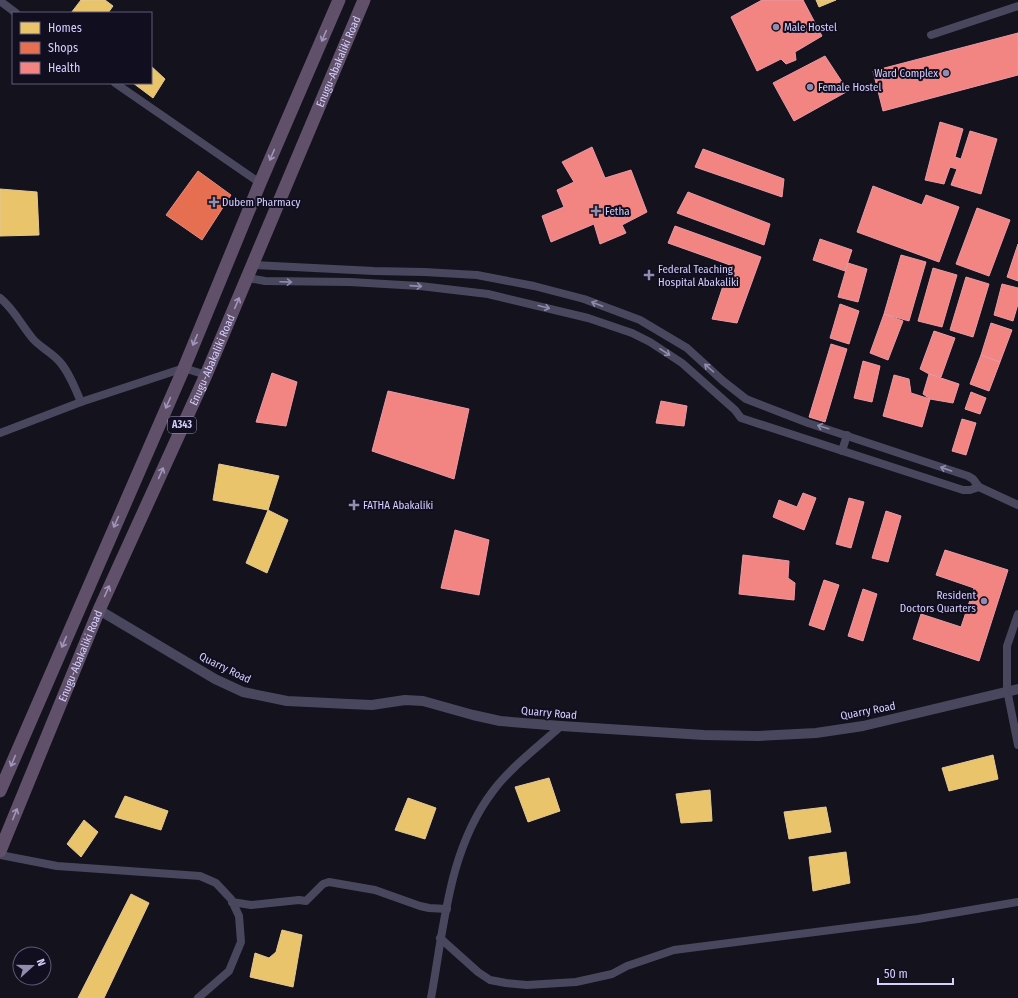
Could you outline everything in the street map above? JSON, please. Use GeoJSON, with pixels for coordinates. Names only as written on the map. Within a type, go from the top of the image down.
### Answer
{"type":"FeatureCollection","features":[{"type":"Feature","properties":{"kind":"highway","name":"A343"},"geometry":{"type":"LineString","coordinates":[[184,368],[260,183],[339,0]]}},
{"type":"Feature","properties":{"kind":"highway","name":"Enugu-Abakaliki Road"},"geometry":{"type":"LineString","coordinates":[[0,850],[99,610],[206,375],[364,0]]}},
{"type":"Feature","properties":{"kind":"highway","name":"Enugu-Abakaliki Road"},"geometry":{"type":"LineString","coordinates":[[0,791],[184,368]]}},
{"type":"Feature","properties":{"kind":"street"},"geometry":{"type":"LineString","coordinates":[[0,1],[15,12]]}},
{"type":"Feature","properties":{"kind":"street"},"geometry":{"type":"LineString","coordinates":[[931,35],[1018,6]]}},
{"type":"Feature","properties":{"kind":"street"},"geometry":{"type":"LineString","coordinates":[[116,84],[260,183]]}},
{"type":"Feature","properties":{"kind":"street"},"geometry":{"type":"LineString","coordinates":[[253,265],[477,275],[534,286],[584,299],[640,320],[687,348],[723,381],[746,399],[808,423],[968,476],[973,479],[979,487],[1018,505]]}},
{"type":"Feature","properties":{"kind":"street"},"geometry":{"type":"LineString","coordinates":[[248,278],[265,281],[350,282],[420,286],[480,293],[538,305],[588,318],[632,333],[650,342],[682,363],[735,410],[741,418],[963,490],[970,490],[979,487]]}},
{"type":"Feature","properties":{"kind":"street"},"geometry":{"type":"LineString","coordinates":[[0,298],[16,315],[35,340],[59,360],[66,370],[81,402]]}},
{"type":"Feature","properties":{"kind":"street"},"geometry":{"type":"LineString","coordinates":[[0,433],[81,402],[184,368],[206,375]]}},
{"type":"Feature","properties":{"kind":"street"},"geometry":{"type":"LineString","coordinates":[[842,451],[847,435]]}},
{"type":"Feature","properties":{"kind":"street"},"geometry":{"type":"LineString","coordinates":[[916,475],[921,460]]}},
{"type":"Feature","properties":{"kind":"street","name":"Quarry Road"},"geometry":{"type":"LineString","coordinates":[[99,610],[216,679],[243,692],[287,701],[350,704],[372,704],[405,700],[423,701],[500,721],[623,731],[712,735],[758,736],[816,733],[863,726],[920,713],[1007,690],[1018,689]]}},
{"type":"Feature","properties":{"kind":"street"},"geometry":{"type":"LineString","coordinates":[[1018,614],[1007,646],[1007,690],[1018,745]]}},
{"type":"Feature","properties":{"kind":"street"},"geometry":{"type":"LineString","coordinates":[[431,998],[440,938],[452,883],[463,845],[476,816],[493,790],[519,763],[561,726]]}},
{"type":"Feature","properties":{"kind":"street"},"geometry":{"type":"LineString","coordinates":[[0,855],[58,866],[200,876],[216,883],[232,902],[239,916],[241,942],[229,971],[198,998]]}},
{"type":"Feature","properties":{"kind":"street"},"geometry":{"type":"LineString","coordinates":[[232,902],[251,906],[299,900],[306,901],[323,884],[329,882],[387,893],[420,906],[447,909]]}},
{"type":"Feature","properties":{"kind":"street"},"geometry":{"type":"LineString","coordinates":[[440,938],[478,972],[490,980],[527,985],[576,982],[612,974],[627,966],[674,950],[918,919],[1018,902]]}},
{"type":"Feature","properties":{"kind":"building: Homes"},"geometry":{"type":"Polygon","coordinates":[[[81,0],[105,0],[113,6],[109,12],[72,12],[81,0]]]}},
{"type":"Feature","properties":{"kind":"building: Homes"},"geometry":{"type":"Polygon","coordinates":[[[816,0],[836,0],[819,7],[816,0]]]}},
{"type":"Feature","properties":{"kind":"building: Homes"},"geometry":{"type":"Polygon","coordinates":[[[152,67],[165,79],[153,98],[134,84],[152,84],[152,67]]]}},
{"type":"Feature","properties":{"kind":"building: Homes"},"geometry":{"type":"Polygon","coordinates":[[[0,189],[37,192],[39,235],[0,236],[0,189]]]}},
{"type":"Feature","properties":{"kind":"building: Homes"},"geometry":{"type":"Polygon","coordinates":[[[219,464],[279,476],[268,510],[213,500],[219,464]]]}},
{"type":"Feature","properties":{"kind":"building: Homes"},"geometry":{"type":"Polygon","coordinates":[[[268,510],[288,520],[267,573],[246,563],[268,510]]]}},
{"type":"Feature","properties":{"kind":"building: Homes"},"geometry":{"type":"Polygon","coordinates":[[[993,755],[998,779],[949,791],[942,768],[993,755]]]}},
{"type":"Feature","properties":{"kind":"building: Homes"},"geometry":{"type":"Polygon","coordinates":[[[549,778],[560,811],[528,822],[515,787],[549,778]]]}},
{"type":"Feature","properties":{"kind":"building: Homes"},"geometry":{"type":"Polygon","coordinates":[[[710,790],[712,821],[681,823],[676,794],[710,790]]]}},
{"type":"Feature","properties":{"kind":"building: Homes"},"geometry":{"type":"Polygon","coordinates":[[[125,796],[168,811],[161,830],[115,817],[125,796]]]}},
{"type":"Feature","properties":{"kind":"building: Homes"},"geometry":{"type":"Polygon","coordinates":[[[408,798],[436,808],[425,839],[395,830],[408,798]]]}},
{"type":"Feature","properties":{"kind":"building: Homes"},"geometry":{"type":"Polygon","coordinates":[[[826,807],[831,832],[789,839],[784,812],[826,807]]]}},
{"type":"Feature","properties":{"kind":"building: Homes"},"geometry":{"type":"Polygon","coordinates":[[[84,820],[98,832],[81,857],[67,844],[84,820]]]}},
{"type":"Feature","properties":{"kind":"building: Homes"},"geometry":{"type":"Polygon","coordinates":[[[846,852],[850,883],[813,891],[809,857],[846,852]]]}},
{"type":"Feature","properties":{"kind":"building: Homes"},"geometry":{"type":"Polygon","coordinates":[[[131,894],[149,903],[104,998],[78,998],[131,894]]]}},
{"type":"Feature","properties":{"kind":"building: Homes"},"geometry":{"type":"Polygon","coordinates":[[[282,930],[302,935],[293,987],[250,977],[255,953],[269,958],[276,952],[282,930]]]}},
{"type":"Feature","properties":{"kind":"building: Shops"},"geometry":{"type":"Polygon","coordinates":[[[198,171],[231,195],[202,240],[166,215],[198,171]]]}},
{"type":"Feature","properties":{"kind":"building: Health","name":"Male Hostel"},"geometry":{"type":"Polygon","coordinates":[[[762,0],[803,0],[822,36],[795,52],[796,60],[786,64],[781,59],[757,71],[731,17],[762,0]]]}},
{"type":"Feature","properties":{"kind":"building: Health","name":"Ward Complex"},"geometry":{"type":"Polygon","coordinates":[[[1018,33],[1018,75],[883,111],[873,71],[1018,33]]]}},
{"type":"Feature","properties":{"kind":"building: Health","name":"Female Hostel"},"geometry":{"type":"Polygon","coordinates":[[[825,56],[848,91],[794,121],[773,83],[825,56]]]}},
{"type":"Feature","properties":{"kind":"building: Health"},"geometry":{"type":"Polygon","coordinates":[[[940,122],[963,129],[955,157],[961,159],[970,131],[997,139],[981,194],[951,185],[957,169],[950,167],[944,184],[925,180],[940,122]]]}},
{"type":"Feature","properties":{"kind":"building: Health"},"geometry":{"type":"Polygon","coordinates":[[[592,147],[605,178],[631,170],[647,212],[622,225],[626,233],[600,244],[594,224],[551,242],[542,216],[564,207],[557,190],[574,182],[562,162],[592,147]]]}},
{"type":"Feature","properties":{"kind":"building: Health"},"geometry":{"type":"Polygon","coordinates":[[[703,149],[784,179],[782,197],[695,167],[703,149]]]}},
{"type":"Feature","properties":{"kind":"building: Health"},"geometry":{"type":"Polygon","coordinates":[[[873,186],[922,205],[926,195],[959,207],[939,262],[857,232],[873,186]]]}},
{"type":"Feature","properties":{"kind":"building: Health"},"geometry":{"type":"Polygon","coordinates":[[[688,192],[770,224],[764,245],[677,213],[688,192]]]}},
{"type":"Feature","properties":{"kind":"building: Health"},"geometry":{"type":"Polygon","coordinates":[[[977,208],[1010,220],[989,276],[956,264],[977,208]]]}},
{"type":"Feature","properties":{"kind":"building: Health"},"geometry":{"type":"Polygon","coordinates":[[[675,226],[761,257],[737,323],[712,319],[730,265],[668,243],[675,226]]]}},
{"type":"Feature","properties":{"kind":"building: Health"},"geometry":{"type":"Polygon","coordinates":[[[820,239],[852,250],[845,271],[813,260],[820,239]]]}},
{"type":"Feature","properties":{"kind":"building: Health"},"geometry":{"type":"Polygon","coordinates":[[[1018,244],[1018,281],[1007,277],[1018,244]]]}},
{"type":"Feature","properties":{"kind":"building: Health"},"geometry":{"type":"Polygon","coordinates":[[[901,255],[926,262],[909,321],[884,314],[901,255]]]}},
{"type":"Feature","properties":{"kind":"building: Health"},"geometry":{"type":"Polygon","coordinates":[[[848,263],[867,269],[858,302],[838,297],[848,263]]]}},
{"type":"Feature","properties":{"kind":"building: Health"},"geometry":{"type":"Polygon","coordinates":[[[933,268],[957,275],[942,327],[918,321],[933,268]]]}},
{"type":"Feature","properties":{"kind":"building: Health"},"geometry":{"type":"Polygon","coordinates":[[[966,277],[989,284],[973,337],[950,330],[966,277]]]}},
{"type":"Feature","properties":{"kind":"building: Health"},"geometry":{"type":"Polygon","coordinates":[[[1002,284],[1018,288],[1018,304],[1013,321],[994,315],[1002,284]]]}},
{"type":"Feature","properties":{"kind":"building: Health"},"geometry":{"type":"Polygon","coordinates":[[[840,304],[859,311],[849,344],[830,338],[840,304]]]}},
{"type":"Feature","properties":{"kind":"building: Health"},"geometry":{"type":"Polygon","coordinates":[[[884,314],[903,321],[888,360],[870,353],[884,314]]]}},
{"type":"Feature","properties":{"kind":"building: Health"},"geometry":{"type":"Polygon","coordinates":[[[991,323],[1012,330],[1000,362],[981,355],[991,323]]]}},
{"type":"Feature","properties":{"kind":"building: Health"},"geometry":{"type":"Polygon","coordinates":[[[934,331],[955,338],[941,377],[929,374],[920,369],[934,331]]]}},
{"type":"Feature","properties":{"kind":"building: Health"},"geometry":{"type":"Polygon","coordinates":[[[831,344],[847,349],[825,422],[809,417],[831,344]]]}},
{"type":"Feature","properties":{"kind":"building: Health"},"geometry":{"type":"Polygon","coordinates":[[[981,355],[1000,362],[989,391],[970,384],[981,355]]]}},
{"type":"Feature","properties":{"kind":"building: Health"},"geometry":{"type":"Polygon","coordinates":[[[863,361],[880,366],[872,402],[854,398],[863,361]]]}},
{"type":"Feature","properties":{"kind":"building: Health"},"geometry":{"type":"Polygon","coordinates":[[[272,373],[297,382],[286,426],[256,422],[272,373]]]}},
{"type":"Feature","properties":{"kind":"building: Health"},"geometry":{"type":"Polygon","coordinates":[[[929,374],[959,384],[953,403],[930,399],[923,394],[929,374]]]}},
{"type":"Feature","properties":{"kind":"building: Health"},"geometry":{"type":"Polygon","coordinates":[[[894,375],[909,379],[911,393],[930,399],[922,427],[883,416],[894,375]]]}},
{"type":"Feature","properties":{"kind":"building: Health"},"geometry":{"type":"Polygon","coordinates":[[[388,391],[469,409],[454,479],[372,451],[388,391]]]}},
{"type":"Feature","properties":{"kind":"building: Health"},"geometry":{"type":"Polygon","coordinates":[[[971,392],[986,398],[980,414],[965,409],[971,392]]]}},
{"type":"Feature","properties":{"kind":"building: Health"},"geometry":{"type":"Polygon","coordinates":[[[661,401],[687,406],[684,426],[656,423],[661,401]]]}},
{"type":"Feature","properties":{"kind":"building: Health"},"geometry":{"type":"Polygon","coordinates":[[[962,419],[976,423],[966,455],[952,451],[962,419]]]}},
{"type":"Feature","properties":{"kind":"building: Health"},"geometry":{"type":"Polygon","coordinates":[[[803,493],[816,498],[804,530],[773,517],[779,500],[797,507],[803,493]]]}},
{"type":"Feature","properties":{"kind":"building: Health"},"geometry":{"type":"Polygon","coordinates":[[[849,498],[864,502],[851,548],[836,544],[849,498]]]}},
{"type":"Feature","properties":{"kind":"building: Health"},"geometry":{"type":"Polygon","coordinates":[[[886,511],[901,516],[888,562],[872,558],[886,511]]]}},
{"type":"Feature","properties":{"kind":"building: Health"},"geometry":{"type":"Polygon","coordinates":[[[455,530],[489,540],[479,595],[441,588],[455,530]]]}},
{"type":"Feature","properties":{"kind":"building: Health","name":"Resident Doctors Quarters"},"geometry":{"type":"Polygon","coordinates":[[[945,550],[1008,570],[979,661],[913,639],[921,614],[961,627],[974,588],[936,575],[945,550]]]}},
{"type":"Feature","properties":{"kind":"building: Health"},"geometry":{"type":"Polygon","coordinates":[[[743,555],[789,561],[788,578],[795,583],[794,600],[739,594],[743,555]]]}},
{"type":"Feature","properties":{"kind":"building: Health"},"geometry":{"type":"Polygon","coordinates":[[[824,580],[839,585],[824,630],[809,625],[824,580]]]}},
{"type":"Feature","properties":{"kind":"building: Health"},"geometry":{"type":"Polygon","coordinates":[[[863,589],[877,594],[863,641],[848,636],[863,589]]]}},
{"type":"Feature","properties":{"kind":"place","name":"Male Hostel"},"geometry":{"type":"Point","coordinates":[776,27]}},
{"type":"Feature","properties":{"kind":"place","name":"Ward Complex"},"geometry":{"type":"Point","coordinates":[946,73]}},
{"type":"Feature","properties":{"kind":"place","name":"Female Hostel"},"geometry":{"type":"Point","coordinates":[810,87]}},
{"type":"Feature","properties":{"kind":"place","name":"Dubem Pharmacy"},"geometry":{"type":"Point","coordinates":[214,202]}},
{"type":"Feature","properties":{"kind":"place","name":"Fetha"},"geometry":{"type":"Point","coordinates":[596,211]}},
{"type":"Feature","properties":{"kind":"place","name":"Federal Teaching Hospital Abakaliki"},"geometry":{"type":"Point","coordinates":[649,275]}},
{"type":"Feature","properties":{"kind":"place","name":"FATHA Abakaliki"},"geometry":{"type":"Point","coordinates":[354,505]}},
{"type":"Feature","properties":{"kind":"place","name":"Resident Doctors Quarters"},"geometry":{"type":"Point","coordinates":[984,601]}}]}
